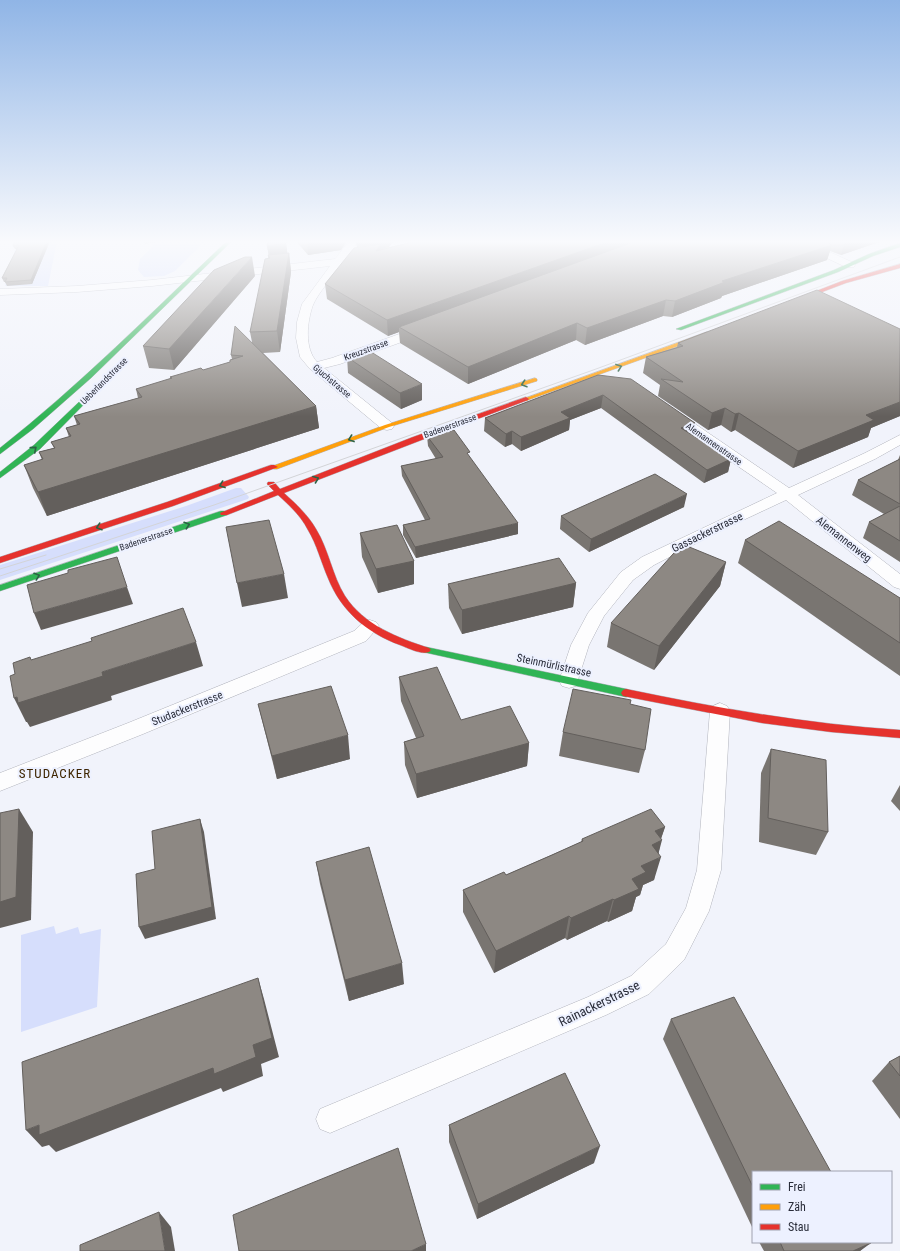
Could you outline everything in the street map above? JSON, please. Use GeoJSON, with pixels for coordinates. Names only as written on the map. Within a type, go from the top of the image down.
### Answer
{"type":"FeatureCollection","features":[{"type":"Feature","properties":{"kind":"main road","name":"Ueberlandstrasse"},"geometry":{"type":"LineString","coordinates":[[0,452],[21,437],[174,299]]}},
{"type":"Feature","properties":{"kind":"main road"},"geometry":{"type":"LineString","coordinates":[[672,331],[758,299]]}},
{"type":"Feature","properties":{"kind":"main road"},"geometry":{"type":"LineString","coordinates":[[785,304],[797,299]]}},
{"type":"Feature","properties":{"kind":"main road","name":"Badenerstrasse"},"geometry":{"type":"LineString","coordinates":[[0,588],[279,493],[416,439],[713,331]]}},
{"type":"Feature","properties":{"kind":"main road","name":"Ueberlandstrasse"},"geometry":{"type":"LineString","coordinates":[[0,476],[37,447],[109,375]]}},
{"type":"Feature","properties":{"kind":"main road","name":"Badenerstrasse"},"geometry":{"type":"LineString","coordinates":[[0,560],[170,504],[387,426],[547,376]]}},
{"type":"Feature","properties":{"kind":"main road"},"geometry":{"type":"LineString","coordinates":[[387,426],[416,439]]}},
{"type":"Feature","properties":{"kind":"main road","name":"Steinmürlistrasse"},"geometry":{"type":"LineString","coordinates":[[258,472],[301,514],[309,525],[320,544],[336,588],[350,609],[370,626],[394,639],[420,649],[569,681],[791,725],[846,731],[900,734]]}},
{"type":"Feature","properties":{"kind":"street","name":"Gjuchstrasse"},"geometry":{"type":"LineString","coordinates":[[311,299],[308,304],[303,322],[302,338],[306,357],[314,366],[387,426]]}},
{"type":"Feature","properties":{"kind":"street","name":"Kreuzstrasse"},"geometry":{"type":"LineString","coordinates":[[314,366],[336,361],[434,326]]}},
{"type":"Feature","properties":{"kind":"street","name":"Alemannenstrasse"},"geometry":{"type":"LineString","coordinates":[[665,409],[788,494]]}},
{"type":"Feature","properties":{"kind":"street","name":"Gassackerstrasse"},"geometry":{"type":"LineString","coordinates":[[569,681],[580,645],[597,613],[627,576],[655,558],[716,527],[870,456],[900,439]]}},
{"type":"Feature","properties":{"kind":"street","name":"Alemannenweg"},"geometry":{"type":"LineString","coordinates":[[788,494],[900,583]]}},
{"type":"Feature","properties":{"kind":"street","name":"Studackerstrasse"},"geometry":{"type":"LineString","coordinates":[[0,782],[72,755],[360,636],[370,626]]}},
{"type":"Feature","properties":{"kind":"street","name":"Rainackerstrasse"},"geometry":{"type":"LineString","coordinates":[[330,1119],[597,1006],[640,985],[675,952],[697,912],[709,870],[720,711]]}},
{"type":"Feature","properties":{"kind":"shaded area"},"geometry":{"type":"Polygon","coordinates":[[[236,488],[241,488],[249,497],[248,499],[0,580],[0,565],[186,506],[236,488]]]}},
{"type":"Feature","properties":{"kind":"shaded area"},"geometry":{"type":"Polygon","coordinates":[[[54,926],[56,934],[78,927],[80,934],[101,929],[97,1007],[21,1032],[21,935],[54,926]]]}},
{"type":"Feature","properties":{"kind":"building"},"geometry":{"type":"Polygon","coordinates":[[[187,299],[214,299],[169,349],[143,346],[187,299]]]}},
{"type":"Feature","properties":{"kind":"building"},"geometry":{"type":"Polygon","coordinates":[[[257,299],[282,299],[277,331],[250,332],[257,299]]]}},
{"type":"Feature","properties":{"kind":"building"},"geometry":{"type":"Polygon","coordinates":[[[351,299],[445,299],[387,320],[351,299]]]}},
{"type":"Feature","properties":{"kind":"building"},"geometry":{"type":"Polygon","coordinates":[[[475,299],[679,299],[675,301],[666,300],[587,328],[577,323],[468,367],[399,327],[475,299]]]}},
{"type":"Feature","properties":{"kind":"building"},"geometry":{"type":"Polygon","coordinates":[[[792,299],[837,299],[900,329],[900,402],[866,415],[874,420],[798,451],[739,413],[735,414],[725,408],[712,413],[661,379],[683,382],[646,357],[683,346],[678,343],[792,299]]]}},
{"type":"Feature","properties":{"kind":"building"},"geometry":{"type":"Polygon","coordinates":[[[235,326],[316,406],[38,492],[24,465],[43,459],[39,452],[55,448],[51,442],[71,436],[66,428],[80,424],[74,416],[142,397],[136,389],[201,368],[203,370],[230,362],[230,360],[243,356],[231,355],[235,326]]]}},
{"type":"Feature","properties":{"kind":"building"},"geometry":{"type":"Polygon","coordinates":[[[368,350],[422,384],[400,393],[347,357],[368,350]]]}},
{"type":"Feature","properties":{"kind":"building"},"geometry":{"type":"Polygon","coordinates":[[[598,375],[631,379],[695,423],[681,428],[731,459],[707,470],[603,395],[561,412],[570,418],[521,437],[512,431],[506,434],[485,418],[598,375]]]}},
{"type":"Feature","properties":{"kind":"building"},"geometry":{"type":"Polygon","coordinates":[[[454,430],[470,452],[467,453],[518,523],[415,547],[403,525],[430,519],[401,466],[443,457],[427,436],[454,430]]]}},
{"type":"Feature","properties":{"kind":"building"},"geometry":{"type":"Polygon","coordinates":[[[900,459],[900,504],[858,480],[900,459]]]}},
{"type":"Feature","properties":{"kind":"building"},"geometry":{"type":"Polygon","coordinates":[[[655,474],[687,494],[591,539],[561,516],[655,474]]]}},
{"type":"Feature","properties":{"kind":"building"},"geometry":{"type":"Polygon","coordinates":[[[900,506],[900,541],[869,522],[900,506]]]}},
{"type":"Feature","properties":{"kind":"building"},"geometry":{"type":"Polygon","coordinates":[[[269,520],[284,574],[237,583],[226,527],[269,520]]]}},
{"type":"Feature","properties":{"kind":"building"},"geometry":{"type":"Polygon","coordinates":[[[779,521],[900,598],[900,643],[745,540],[779,521]]]}},
{"type":"Feature","properties":{"kind":"building"},"geometry":{"type":"Polygon","coordinates":[[[397,525],[414,561],[376,569],[360,533],[397,525]]]}},
{"type":"Feature","properties":{"kind":"building"},"geometry":{"type":"Polygon","coordinates":[[[682,544],[726,562],[659,646],[611,623],[682,544]]]}},
{"type":"Feature","properties":{"kind":"building"},"geometry":{"type":"Polygon","coordinates":[[[117,557],[127,587],[34,613],[27,585],[68,573],[68,570],[117,557]]]}},
{"type":"Feature","properties":{"kind":"building"},"geometry":{"type":"Polygon","coordinates":[[[559,558],[576,583],[462,610],[448,584],[559,558]]]}},
{"type":"Feature","properties":{"kind":"building"},"geometry":{"type":"Polygon","coordinates":[[[183,608],[196,642],[102,672],[103,676],[18,703],[17,697],[14,698],[10,676],[15,674],[13,663],[30,657],[31,660],[92,641],[91,638],[183,608]]]}},
{"type":"Feature","properties":{"kind":"building"},"geometry":{"type":"Polygon","coordinates":[[[437,667],[461,720],[510,706],[529,743],[416,774],[404,742],[424,736],[399,677],[437,667]]]}},
{"type":"Feature","properties":{"kind":"building"},"geometry":{"type":"Polygon","coordinates":[[[331,686],[348,735],[272,756],[258,704],[331,686]]]}},
{"type":"Feature","properties":{"kind":"building"},"geometry":{"type":"Polygon","coordinates":[[[573,689],[631,700],[630,704],[651,709],[645,750],[563,732],[573,689]]]}},
{"type":"Feature","properties":{"kind":"building"},"geometry":{"type":"Polygon","coordinates":[[[771,749],[826,760],[828,832],[768,818],[771,749]]]}},
{"type":"Feature","properties":{"kind":"building"},"geometry":{"type":"Polygon","coordinates":[[[19,809],[16,897],[0,902],[0,813],[19,809]]]}},
{"type":"Feature","properties":{"kind":"building"},"geometry":{"type":"Polygon","coordinates":[[[651,809],[665,827],[655,831],[662,840],[652,845],[661,857],[641,866],[646,872],[632,879],[639,889],[571,918],[569,916],[496,951],[463,890],[504,872],[506,875],[583,841],[582,839],[651,809]]]}},
{"type":"Feature","properties":{"kind":"building"},"geometry":{"type":"Polygon","coordinates":[[[200,819],[212,907],[139,927],[136,874],[155,869],[152,831],[200,819]]]}},
{"type":"Feature","properties":{"kind":"building"},"geometry":{"type":"Polygon","coordinates":[[[369,847],[402,963],[345,980],[316,862],[369,847]]]}},
{"type":"Feature","properties":{"kind":"building"},"geometry":{"type":"Polygon","coordinates":[[[258,978],[272,1038],[253,1045],[256,1057],[214,1074],[213,1068],[39,1135],[39,1125],[26,1130],[22,1062],[258,978]]]}},
{"type":"Feature","properties":{"kind":"building"},"geometry":{"type":"Polygon","coordinates":[[[734,997],[830,1171],[752,1171],[752,1185],[671,1019],[734,997]]]}},
{"type":"Feature","properties":{"kind":"building"},"geometry":{"type":"Polygon","coordinates":[[[900,1056],[900,1076],[889,1062],[900,1056]]]}},
{"type":"Feature","properties":{"kind":"building"},"geometry":{"type":"Polygon","coordinates":[[[565,1073],[600,1146],[478,1204],[449,1125],[565,1073]]]}},
{"type":"Feature","properties":{"kind":"building"},"geometry":{"type":"Polygon","coordinates":[[[398,1148],[426,1244],[411,1251],[239,1251],[233,1215],[398,1148]]]}},
{"type":"Feature","properties":{"kind":"building"},"geometry":{"type":"Polygon","coordinates":[[[159,1212],[165,1251],[80,1251],[80,1245],[159,1212]]]}},
{"type":"Feature","properties":{"kind":"building"},"geometry":{"type":"Polygon","coordinates":[[[780,1243],[871,1243],[853,1251],[784,1251],[780,1243]]]}},
{"type":"Feature","properties":{"kind":"tram line"},"geometry":{"type":"LineString","coordinates":[[0,576],[214,505],[596,369],[785,299]]}},
{"type":"Feature","properties":{"kind":"tram line"},"geometry":{"type":"LineString","coordinates":[[0,569],[46,555]]}},
{"type":"Feature","properties":{"kind":"traffic: fast"},"geometry":{"type":"LineString","coordinates":[[0,452],[30,428],[89,376],[169,299]]}},
{"type":"Feature","properties":{"kind":"traffic: fast"},"geometry":{"type":"LineString","coordinates":[[679,329],[759,299]]}},
{"type":"Feature","properties":{"kind":"traffic: fast"},"geometry":{"type":"LineString","coordinates":[[0,476],[37,447],[104,381]]}},
{"type":"Feature","properties":{"kind":"traffic: fast"},"geometry":{"type":"LineString","coordinates":[[0,588],[224,513]]}},
{"type":"Feature","properties":{"kind":"traffic: fast"},"geometry":{"type":"LineString","coordinates":[[426,650],[626,693]]}},
{"type":"Feature","properties":{"kind":"traffic: slow"},"geometry":{"type":"LineString","coordinates":[[526,399],[707,334]]}},
{"type":"Feature","properties":{"kind":"traffic: slow"},"geometry":{"type":"LineString","coordinates":[[274,467],[387,426],[535,380]]}},
{"type":"Feature","properties":{"kind":"traffic: jam"},"geometry":{"type":"LineString","coordinates":[[791,302],[798,299]]}},
{"type":"Feature","properties":{"kind":"traffic: jam"},"geometry":{"type":"LineString","coordinates":[[224,513],[416,439],[526,399]]}},
{"type":"Feature","properties":{"kind":"traffic: jam"},"geometry":{"type":"LineString","coordinates":[[0,560],[170,504],[274,467]]}},
{"type":"Feature","properties":{"kind":"traffic: jam"},"geometry":{"type":"LineString","coordinates":[[271,484],[298,511],[312,529],[335,585],[342,598],[351,609],[373,628],[399,641],[426,650]]}},
{"type":"Feature","properties":{"kind":"traffic: jam"},"geometry":{"type":"LineString","coordinates":[[626,693],[762,719],[831,729],[900,734]]}},
{"type":"Feature","properties":{"kind":"district","name":"STUDACKER"},"geometry":{"type":"Point","coordinates":[55,773]}}]}
